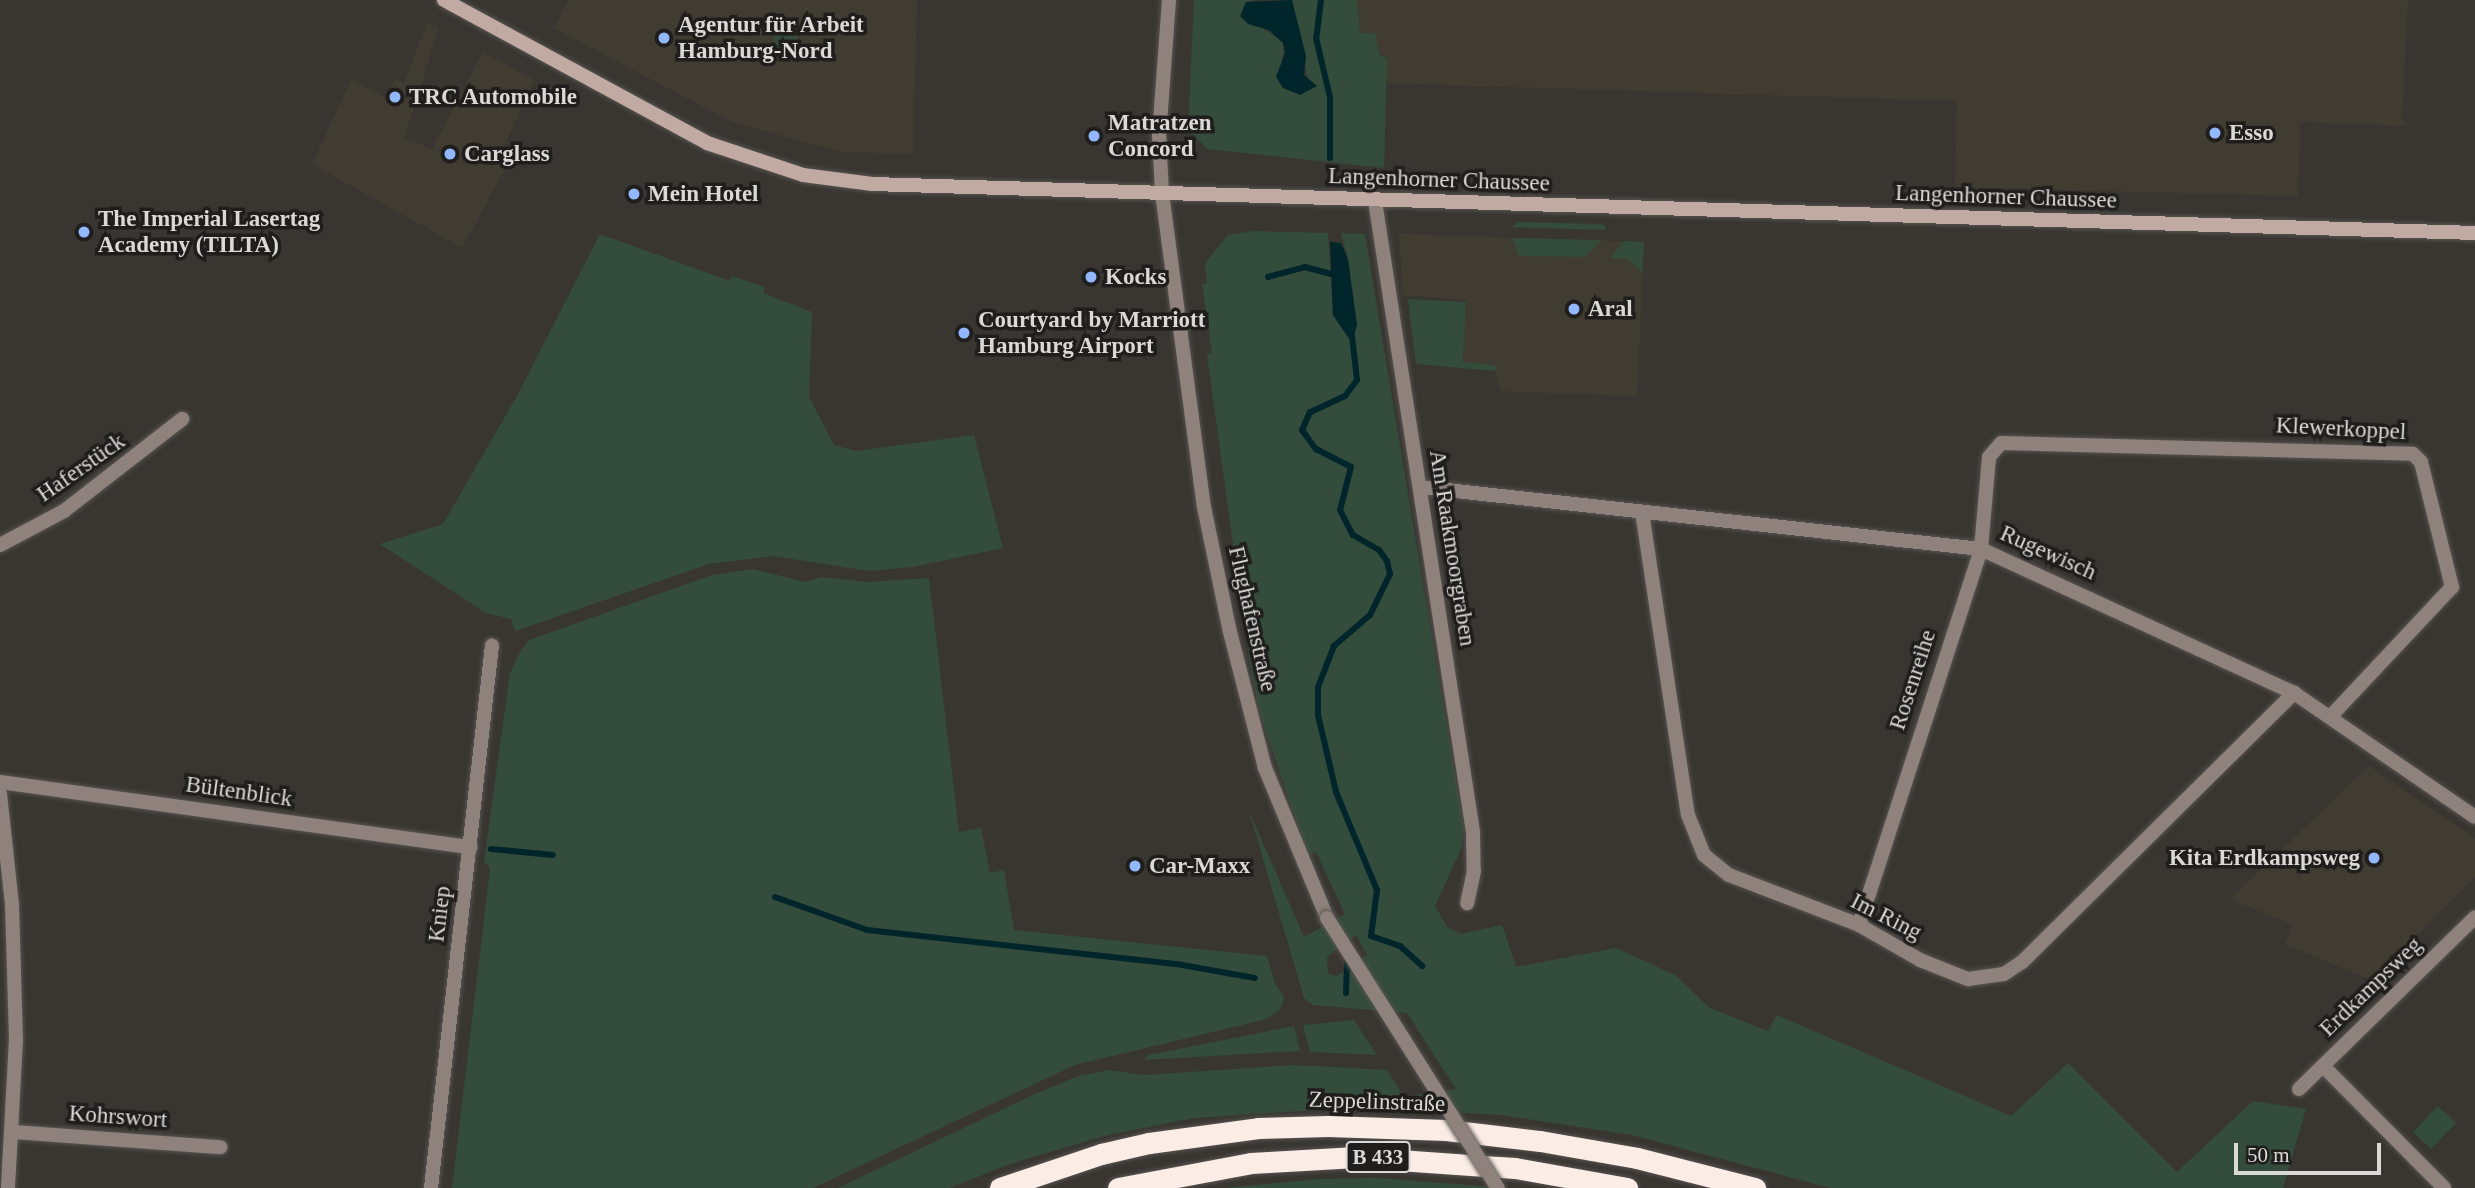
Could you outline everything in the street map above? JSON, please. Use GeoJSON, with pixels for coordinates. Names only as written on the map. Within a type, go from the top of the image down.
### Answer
{"type":"FeatureCollection","features":[{"type":"Feature","properties":{"kind":"highway","name":"Zeppelinstraße"},"geometry":{"type":"LineString","coordinates":[[1000,1188],[1101,1154],[1190,1136],[1294,1126],[1366,1126],[1490,1134],[1586,1148],[1755,1188]]}},
{"type":"Feature","properties":{"kind":"highway","name":"B 433"},"geometry":{"type":"LineString","coordinates":[[1118,1188],[1251,1163],[1356,1157],[1515,1168],[1623,1187]]}},
{"type":"Feature","properties":{"kind":"main road","name":"Langenhorner Chaussee"},"geometry":{"type":"LineString","coordinates":[[444,0],[674,128],[741,156],[803,175],[884,185],[2475,233]]}},
{"type":"Feature","properties":{"kind":"street","name":"Flughafenstraße"},"geometry":{"type":"LineString","coordinates":[[1169,0],[1159,135],[1162,193],[1190,416],[1229,628],[1280,813],[1327,918],[1498,1188]]}},
{"type":"Feature","properties":{"kind":"street","name":"Am Raakmoorgraben"},"geometry":{"type":"LineString","coordinates":[[1375,201],[1473,832],[1474,871],[1467,903]]}},
{"type":"Feature","properties":{"kind":"street","name":"Haferstück"},"geometry":{"type":"LineString","coordinates":[[0,545],[64,511],[183,419]]}},
{"type":"Feature","properties":{"kind":"street","name":"Klewerkoppel"},"geometry":{"type":"LineString","coordinates":[[1996,446],[2009,440],[2413,454],[2421,462],[2452,587],[2332,715]]}},
{"type":"Feature","properties":{"kind":"street","name":"Rosenreihe"},"geometry":{"type":"LineString","coordinates":[[1859,925],[1981,549],[1988,465],[1996,446]]}},
{"type":"Feature","properties":{"kind":"street","name":"Rugewisch"},"geometry":{"type":"LineString","coordinates":[[1420,487],[1981,549],[2294,692],[2332,715],[2475,817]]}},
{"type":"Feature","properties":{"kind":"street","name":"Im Ring"},"geometry":{"type":"LineString","coordinates":[[1642,512],[1688,816],[1698,845],[1715,868],[1729,875],[1859,925],[1920,960],[1968,979],[2004,974],[2022,962],[2294,692]]}},
{"type":"Feature","properties":{"kind":"street","name":"Kniep"},"geometry":{"type":"LineString","coordinates":[[431,1188],[492,645]]}},
{"type":"Feature","properties":{"kind":"street","name":"Bültenblick"},"geometry":{"type":"LineString","coordinates":[[0,782],[471,847]]}},
{"type":"Feature","properties":{"kind":"street"},"geometry":{"type":"LineString","coordinates":[[0,794],[12,905],[16,1039],[9,1128],[8,1188]]}},
{"type":"Feature","properties":{"kind":"street","name":"Erdkampsweg"},"geometry":{"type":"LineString","coordinates":[[2299,1089],[2475,917]]}},
{"type":"Feature","properties":{"kind":"street"},"geometry":{"type":"LineString","coordinates":[[2323,1066],[2444,1188]]}},
{"type":"Feature","properties":{"kind":"street","name":"Kohrswort"},"geometry":{"type":"LineString","coordinates":[[9,1128],[220,1147]]}},
{"type":"Feature","properties":{"kind":"shaded area"},"geometry":{"type":"Polygon","coordinates":[[[569,0],[917,0],[913,154],[840,152],[732,122],[554,28],[569,0]]]}},
{"type":"Feature","properties":{"kind":"shaded area"},"geometry":{"type":"Polygon","coordinates":[[[1357,0],[2408,0],[2402,118],[2406,126],[2300,122],[2298,196],[1955,187],[1957,101],[1387,83],[1387,59],[1360,34],[1357,0]]]}},
{"type":"Feature","properties":{"kind":"shaded area","name":"Carglass"},"geometry":{"type":"Polygon","coordinates":[[[427,22],[439,28],[404,138],[432,149],[483,52],[534,80],[499,158],[506,167],[462,248],[312,164],[351,80],[386,97],[395,79],[404,83],[427,22]]]}},
{"type":"Feature","properties":{"kind":"shaded area"},"geometry":{"type":"Polygon","coordinates":[[[1399,234],[1644,242],[1637,396],[1500,391],[1495,365],[1463,363],[1466,300],[1403,295],[1399,234]]]}},
{"type":"Feature","properties":{"kind":"shaded area","name":"Kita Erdkampsweg"},"geometry":{"type":"Polygon","coordinates":[[[2369,766],[2475,838],[2475,877],[2373,981],[2285,944],[2293,925],[2230,899],[2369,766]]]}},
{"type":"Feature","properties":{"kind":"green space"},"geometry":{"type":"Polygon","coordinates":[[[1194,0],[1254,0],[1245,2],[1255,23],[1284,43],[1282,64],[1308,79],[1292,0],[1357,0],[1360,33],[1375,33],[1379,54],[1387,59],[1384,168],[1207,149],[1188,129],[1194,0]]]}},
{"type":"Feature","properties":{"kind":"green space"},"geometry":{"type":"Polygon","coordinates":[[[786,31],[796,35],[800,45],[796,55],[786,59],[776,55],[772,45],[776,35],[786,31]]]}},
{"type":"Feature","properties":{"kind":"green space"},"geometry":{"type":"Polygon","coordinates":[[[1518,222],[1603,224],[1606,230],[1512,227],[1518,222]]]}},
{"type":"Feature","properties":{"kind":"green space"},"geometry":{"type":"Polygon","coordinates":[[[1253,231],[1328,233],[1333,315],[1352,343],[1348,259],[1341,233],[1365,234],[1464,831],[1461,849],[1435,906],[1448,928],[1461,934],[1502,925],[1516,967],[1616,948],[1675,975],[1710,1008],[1768,1031],[1777,1015],[2011,1116],[2068,1063],[2177,1172],[2253,1101],[2306,1109],[2283,1188],[1830,1188],[1632,1135],[1501,1115],[1412,1110],[1302,1111],[1194,1118],[1104,1136],[1007,1165],[950,1188],[838,1188],[1035,1094],[1078,1076],[1109,1070],[1144,1075],[1294,1065],[1387,1070],[1404,1097],[1456,1089],[1407,1013],[1313,1005],[1304,998],[1249,811],[1304,937],[1345,914],[1316,852],[1308,855],[1260,714],[1249,659],[1207,355],[1212,353],[1202,284],[1207,283],[1205,263],[1228,235],[1253,231]]]}},
{"type":"Feature","properties":{"kind":"green space"},"geometry":{"type":"Polygon","coordinates":[[[600,234],[730,281],[732,276],[765,287],[763,293],[812,312],[809,397],[834,445],[856,451],[974,435],[1003,548],[913,567],[869,571],[773,556],[709,564],[515,631],[511,619],[486,613],[380,544],[443,524],[517,396],[600,234]]]}},
{"type":"Feature","properties":{"kind":"green space"},"geometry":{"type":"Polygon","coordinates":[[[1512,238],[1601,240],[1585,257],[1519,256],[1512,238]]]}},
{"type":"Feature","properties":{"kind":"green space"},"geometry":{"type":"Polygon","coordinates":[[[1624,241],[1644,242],[1642,273],[1628,259],[1610,258],[1624,241]]]}},
{"type":"Feature","properties":{"kind":"green space"},"geometry":{"type":"Polygon","coordinates":[[[1408,299],[1466,302],[1463,362],[1495,365],[1496,371],[1416,364],[1408,299]]]}},
{"type":"Feature","properties":{"kind":"green space"},"geometry":{"type":"Polygon","coordinates":[[[753,569],[806,582],[821,577],[867,582],[929,578],[959,832],[981,828],[990,873],[1004,870],[1014,930],[1267,956],[1275,984],[1284,996],[1281,1009],[1267,1019],[1075,1065],[813,1188],[452,1188],[490,869],[484,861],[510,673],[519,654],[529,640],[712,575],[753,569]]]}},
{"type":"Feature","properties":{"kind":"green space"},"geometry":{"type":"Polygon","coordinates":[[[1354,1020],[1377,1055],[1310,1052],[1303,1025],[1354,1020]]]}},
{"type":"Feature","properties":{"kind":"green space"},"geometry":{"type":"Polygon","coordinates":[[[1294,1026],[1300,1051],[1144,1060],[1149,1055],[1294,1026]]]}},
{"type":"Feature","properties":{"kind":"green space"},"geometry":{"type":"Polygon","coordinates":[[[2438,1106],[2456,1123],[2431,1149],[2413,1132],[2438,1106]]]}},
{"type":"Feature","properties":{"kind":"green space"},"geometry":{"type":"Polygon","coordinates":[[[1378,1178],[1508,1188],[1224,1188],[1320,1179],[1378,1178]]]}},
{"type":"Feature","properties":{"kind":"water"},"geometry":{"type":"Polygon","coordinates":[[[1292,0],[1306,56],[1304,75],[1317,86],[1300,95],[1283,88],[1276,77],[1285,53],[1283,43],[1269,30],[1248,24],[1240,16],[1246,2],[1292,0]]]}},
{"type":"Feature","properties":{"kind":"water"},"geometry":{"type":"Polygon","coordinates":[[[1330,242],[1341,243],[1348,259],[1357,325],[1352,343],[1333,315],[1330,242]]]}},
{"type":"Feature","properties":{"kind":"pier"},"geometry":{"type":"Polygon","coordinates":[[[1356,935],[1367,955],[1337,976],[1328,974],[1327,957],[1356,935]]]}},
{"type":"Feature","properties":{"kind":"waterway"},"geometry":{"type":"LineString","coordinates":[[1321,0],[1316,38],[1330,97],[1330,158]]}},
{"type":"Feature","properties":{"kind":"waterway"},"geometry":{"type":"LineString","coordinates":[[1268,277],[1305,267],[1334,275]]}},
{"type":"Feature","properties":{"kind":"waterway"},"geometry":{"type":"LineString","coordinates":[[1352,336],[1357,380],[1345,396],[1310,412],[1302,430],[1316,449],[1351,467],[1340,510],[1353,535],[1379,550],[1387,561],[1390,574],[1370,615],[1334,646],[1318,687],[1318,715],[1336,792],[1377,890],[1371,936]]}},
{"type":"Feature","properties":{"kind":"waterway"},"geometry":{"type":"LineString","coordinates":[[491,849],[553,855]]}},
{"type":"Feature","properties":{"kind":"waterway"},"geometry":{"type":"LineString","coordinates":[[775,897],[867,930],[1182,965],[1255,978]]}},
{"type":"Feature","properties":{"kind":"waterway"},"geometry":{"type":"LineString","coordinates":[[1371,936],[1400,946],[1422,966]]}},
{"type":"Feature","properties":{"kind":"waterway"},"geometry":{"type":"LineString","coordinates":[[1346,993],[1347,962]]}},
{"type":"Feature","properties":{"kind":"place","name":"Agentur für Arbeit Hamburg-Nord"},"geometry":{"type":"Point","coordinates":[664,38]}},
{"type":"Feature","properties":{"kind":"place","name":"TRC Automobile"},"geometry":{"type":"Point","coordinates":[395,97]}},
{"type":"Feature","properties":{"kind":"place","name":"Esso"},"geometry":{"type":"Point","coordinates":[2215,133]}},
{"type":"Feature","properties":{"kind":"place","name":"Matratzen Concord"},"geometry":{"type":"Point","coordinates":[1094,136]}},
{"type":"Feature","properties":{"kind":"place","name":"Carglass"},"geometry":{"type":"Point","coordinates":[450,154]}},
{"type":"Feature","properties":{"kind":"place","name":"Mein Hotel"},"geometry":{"type":"Point","coordinates":[634,194]}},
{"type":"Feature","properties":{"kind":"place","name":"The Imperial Lasertag Academy (TILTA)"},"geometry":{"type":"Point","coordinates":[84,232]}},
{"type":"Feature","properties":{"kind":"place","name":"Kocks"},"geometry":{"type":"Point","coordinates":[1091,277]}},
{"type":"Feature","properties":{"kind":"place","name":"Aral"},"geometry":{"type":"Point","coordinates":[1574,309]}},
{"type":"Feature","properties":{"kind":"place","name":"Courtyard by Marriott Hamburg Airport"},"geometry":{"type":"Point","coordinates":[964,333]}},
{"type":"Feature","properties":{"kind":"place","name":"Kita Erdkampsweg"},"geometry":{"type":"Point","coordinates":[2374,858]}},
{"type":"Feature","properties":{"kind":"place","name":"Car-Maxx"},"geometry":{"type":"Point","coordinates":[1135,866]}}]}
